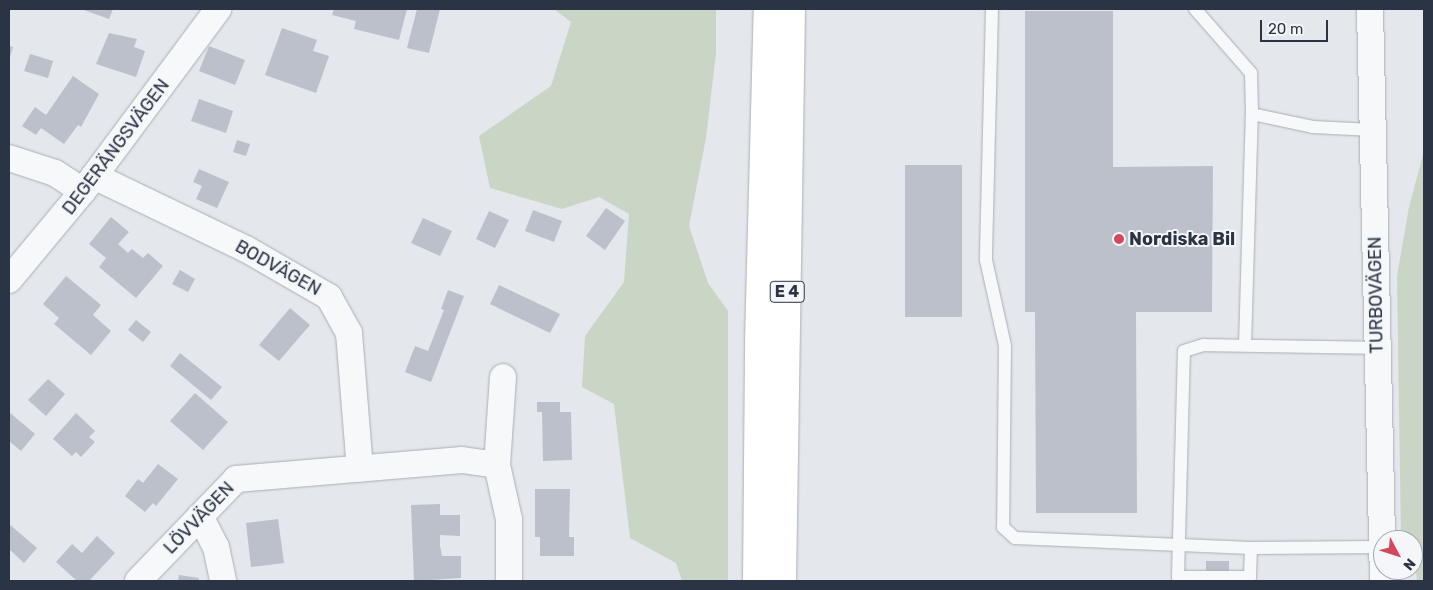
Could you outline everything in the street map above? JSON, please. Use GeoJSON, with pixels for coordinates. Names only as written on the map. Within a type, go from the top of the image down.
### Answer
{"type":"FeatureCollection","features":[{"type":"Feature","properties":{"kind":"highway","name":"E 4"},"geometry":{"type":"LineString","coordinates":[[768,9],[759,342],[776,580]]}},
{"type":"Feature","properties":{"kind":"highway","name":"E 4"},"geometry":{"type":"LineString","coordinates":[[776,580],[791,9]]}},
{"type":"Feature","properties":{"kind":"street","name":"DEGERÄNGSVÄGEN"},"geometry":{"type":"LineString","coordinates":[[9,280],[88,183],[218,9]]}},
{"type":"Feature","properties":{"kind":"street","name":"TURBOVÄGEN"},"geometry":{"type":"LineString","coordinates":[[1370,9],[1382,530]]}},
{"type":"Feature","properties":{"kind":"street","name":"BODVÄGEN"},"geometry":{"type":"LineString","coordinates":[[9,158],[88,183],[246,249],[329,296],[349,334],[360,469]]}},
{"type":"Feature","properties":{"kind":"street"},"geometry":{"type":"LineString","coordinates":[[503,377],[497,465],[510,519],[509,581]]}},
{"type":"Feature","properties":{"kind":"street","name":"LÖVVÄGEN"},"geometry":{"type":"LineString","coordinates":[[138,581],[236,479],[462,460],[497,465]]}},
{"type":"Feature","properties":{"kind":"street"},"geometry":{"type":"LineString","coordinates":[[200,516],[216,547],[223,581]]}},
{"type":"Feature","properties":{"kind":"lane"},"geometry":{"type":"LineString","coordinates":[[992,9],[986,260],[1005,346],[1003,527],[1015,538],[1251,548],[1373,547]]}},
{"type":"Feature","properties":{"kind":"lane"},"geometry":{"type":"LineString","coordinates":[[1195,9],[1251,73],[1252,114],[1245,345]]}},
{"type":"Feature","properties":{"kind":"lane"},"geometry":{"type":"LineString","coordinates":[[1252,114],[1313,127],[1372,130]]}},
{"type":"Feature","properties":{"kind":"lane"},"geometry":{"type":"LineString","coordinates":[[1251,548],[1250,579],[1178,579],[1184,351],[1204,344],[1377,348]]}},
{"type":"Feature","properties":{"kind":"green space"},"geometry":{"type":"Polygon","coordinates":[[[554,9],[716,9],[716,53],[706,138],[689,226],[708,283],[728,311],[728,581],[682,581],[676,563],[630,538],[614,404],[582,387],[585,336],[624,282],[629,214],[599,197],[562,209],[490,188],[479,136],[551,86],[571,22],[554,9]]]}},
{"type":"Feature","properties":{"kind":"green space"},"geometry":{"type":"Polygon","coordinates":[[[1424,151],[1424,581],[1417,580],[1423,580],[1423,530],[1401,530],[1397,276],[1409,207],[1424,151]]]}},
{"type":"Feature","properties":{"kind":"building"},"geometry":{"type":"Polygon","coordinates":[[[81,9],[113,9],[109,19],[81,9]]]}},
{"type":"Feature","properties":{"kind":"building"},"geometry":{"type":"Polygon","coordinates":[[[334,9],[407,9],[399,40],[354,29],[356,21],[332,15],[334,9]]]}},
{"type":"Feature","properties":{"kind":"building"},"geometry":{"type":"Polygon","coordinates":[[[417,9],[440,9],[429,53],[407,48],[417,9]]]}},
{"type":"Feature","properties":{"kind":"building","name":"Nordiska Bil"},"geometry":{"type":"Polygon","coordinates":[[[1025,11],[1113,11],[1113,167],[1213,166],[1212,312],[1136,312],[1137,513],[1036,513],[1035,312],[1025,312],[1025,11]]]}},
{"type":"Feature","properties":{"kind":"building"},"geometry":{"type":"Polygon","coordinates":[[[282,28],[317,40],[313,51],[329,56],[316,93],[265,75],[282,28]]]}},
{"type":"Feature","properties":{"kind":"building"},"geometry":{"type":"Polygon","coordinates":[[[109,33],[137,39],[134,47],[145,51],[136,77],[96,64],[109,33]]]}},
{"type":"Feature","properties":{"kind":"building"},"geometry":{"type":"Polygon","coordinates":[[[9,46],[13,47],[9,60],[9,46]]]}},
{"type":"Feature","properties":{"kind":"building"},"geometry":{"type":"Polygon","coordinates":[[[209,46],[245,60],[235,85],[199,71],[209,46]]]}},
{"type":"Feature","properties":{"kind":"building"},"geometry":{"type":"Polygon","coordinates":[[[30,54],[53,61],[48,78],[24,71],[30,54]]]}},
{"type":"Feature","properties":{"kind":"building"},"geometry":{"type":"Polygon","coordinates":[[[73,76],[99,94],[81,127],[78,125],[64,144],[41,128],[36,135],[22,126],[35,107],[46,115],[73,76]]]}},
{"type":"Feature","properties":{"kind":"building"},"geometry":{"type":"Polygon","coordinates":[[[199,99],[233,111],[226,133],[191,121],[199,99]]]}},
{"type":"Feature","properties":{"kind":"building"},"geometry":{"type":"Polygon","coordinates":[[[237,140],[250,144],[246,156],[233,152],[237,140]]]}},
{"type":"Feature","properties":{"kind":"building"},"geometry":{"type":"Polygon","coordinates":[[[905,165],[962,165],[962,317],[905,317],[905,165]]]}},
{"type":"Feature","properties":{"kind":"building"},"geometry":{"type":"Polygon","coordinates":[[[199,169],[229,182],[217,208],[196,199],[202,186],[193,182],[199,169]]]}},
{"type":"Feature","properties":{"kind":"building"},"geometry":{"type":"Polygon","coordinates":[[[606,208],[625,221],[605,250],[586,236],[606,208]]]}},
{"type":"Feature","properties":{"kind":"building"},"geometry":{"type":"Polygon","coordinates":[[[533,210],[562,221],[554,242],[525,231],[533,210]]]}},
{"type":"Feature","properties":{"kind":"building"},"geometry":{"type":"Polygon","coordinates":[[[489,211],[509,220],[495,248],[476,239],[489,211]]]}},
{"type":"Feature","properties":{"kind":"building"},"geometry":{"type":"Polygon","coordinates":[[[111,217],[129,232],[118,244],[128,253],[132,249],[143,258],[148,253],[163,266],[136,298],[99,267],[106,258],[89,244],[111,217]]]}},
{"type":"Feature","properties":{"kind":"building"},"geometry":{"type":"Polygon","coordinates":[[[423,218],[452,231],[440,256],[411,243],[423,218]]]}},
{"type":"Feature","properties":{"kind":"building"},"geometry":{"type":"Polygon","coordinates":[[[180,270],[195,279],[188,292],[172,284],[180,270]]]}},
{"type":"Feature","properties":{"kind":"building"},"geometry":{"type":"Polygon","coordinates":[[[66,276],[101,305],[93,315],[111,331],[91,355],[54,324],[59,318],[43,304],[66,276]]]}},
{"type":"Feature","properties":{"kind":"building"},"geometry":{"type":"Polygon","coordinates":[[[499,285],[560,314],[550,333],[490,304],[499,285]]]}},
{"type":"Feature","properties":{"kind":"building"},"geometry":{"type":"Polygon","coordinates":[[[448,290],[464,296],[431,382],[405,372],[415,346],[428,351],[444,310],[441,309],[448,290]]]}},
{"type":"Feature","properties":{"kind":"building"},"geometry":{"type":"Polygon","coordinates":[[[290,308],[310,325],[279,361],[259,345],[290,308]]]}},
{"type":"Feature","properties":{"kind":"building"},"geometry":{"type":"Polygon","coordinates":[[[136,320],[151,332],[143,342],[128,330],[136,320]]]}},
{"type":"Feature","properties":{"kind":"building"},"geometry":{"type":"Polygon","coordinates":[[[180,353],[222,387],[211,400],[170,366],[180,353]]]}},
{"type":"Feature","properties":{"kind":"building"},"geometry":{"type":"Polygon","coordinates":[[[48,379],[65,394],[46,416],[28,400],[48,379]]]}},
{"type":"Feature","properties":{"kind":"building"},"geometry":{"type":"Polygon","coordinates":[[[195,393],[228,422],[203,450],[170,421],[195,393]]]}},
{"type":"Feature","properties":{"kind":"building"},"geometry":{"type":"Polygon","coordinates":[[[537,402],[560,402],[560,412],[571,412],[572,460],[543,461],[542,412],[537,412],[537,402]]]}},
{"type":"Feature","properties":{"kind":"building"},"geometry":{"type":"Polygon","coordinates":[[[9,412],[35,434],[21,451],[9,441],[9,412]]]}},
{"type":"Feature","properties":{"kind":"building"},"geometry":{"type":"Polygon","coordinates":[[[76,413],[95,431],[89,437],[95,442],[81,457],[76,452],[72,456],[53,439],[76,413]]]}},
{"type":"Feature","properties":{"kind":"building"},"geometry":{"type":"Polygon","coordinates":[[[158,464],[178,479],[156,506],[153,503],[145,512],[125,496],[138,479],[143,483],[158,464]]]}},
{"type":"Feature","properties":{"kind":"building"},"geometry":{"type":"Polygon","coordinates":[[[535,489],[570,489],[569,537],[574,537],[574,556],[540,556],[540,537],[535,537],[535,489]]]}},
{"type":"Feature","properties":{"kind":"building"},"geometry":{"type":"Polygon","coordinates":[[[440,504],[440,515],[460,515],[460,536],[440,535],[440,546],[442,556],[461,556],[461,578],[414,581],[411,505],[440,504]]]}},
{"type":"Feature","properties":{"kind":"building"},"geometry":{"type":"Polygon","coordinates":[[[278,519],[284,563],[251,567],[246,523],[278,519]]]}},
{"type":"Feature","properties":{"kind":"building"},"geometry":{"type":"Polygon","coordinates":[[[9,524],[37,548],[24,563],[9,549],[9,524]]]}},
{"type":"Feature","properties":{"kind":"building"},"geometry":{"type":"Polygon","coordinates":[[[97,536],[115,553],[89,581],[77,581],[56,562],[72,544],[82,553],[97,536]]]}},
{"type":"Feature","properties":{"kind":"building"},"geometry":{"type":"Polygon","coordinates":[[[1206,561],[1229,561],[1229,581],[1206,581],[1206,561]]]}},
{"type":"Feature","properties":{"kind":"building"},"geometry":{"type":"Polygon","coordinates":[[[179,575],[199,578],[198,581],[178,581],[179,575]]]}},
{"type":"Feature","properties":{"kind":"place","name":"Nordiska Bil"},"geometry":{"type":"Point","coordinates":[1119,239]}}]}
